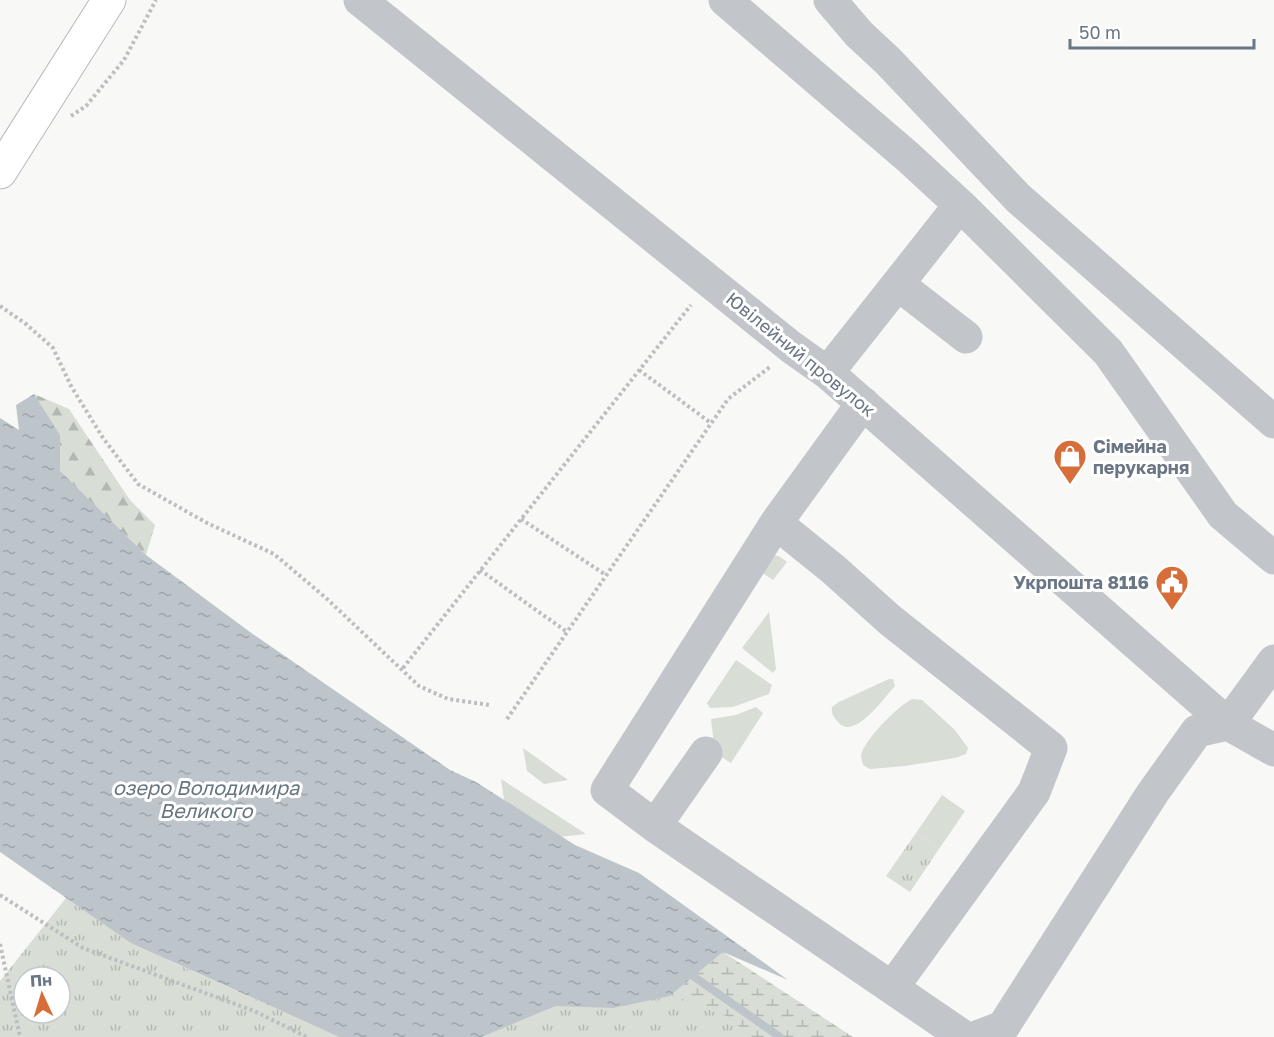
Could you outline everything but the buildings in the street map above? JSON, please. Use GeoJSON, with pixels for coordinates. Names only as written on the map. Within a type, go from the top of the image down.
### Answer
{"type":"FeatureCollection","features":[{"type":"Feature","properties":{"kind":"main road"},"geometry":{"type":"LineString","coordinates":[[0,172],[109,0]]}},
{"type":"Feature","properties":{"kind":"street","name":"Ювілейний провулок"},"geometry":{"type":"LineString","coordinates":[[360,0],[791,346],[829,374],[1228,724],[1274,750]]}},
{"type":"Feature","properties":{"kind":"street"},"geometry":{"type":"LineString","coordinates":[[725,0],[908,157],[960,205],[1108,352],[1223,515],[1274,558]]}},
{"type":"Feature","properties":{"kind":"street"},"geometry":{"type":"LineString","coordinates":[[830,0],[859,34],[888,61],[1018,198],[1274,422]]}},
{"type":"Feature","properties":{"kind":"street"},"geometry":{"type":"LineString","coordinates":[[829,374],[836,362],[960,205]]}},
{"type":"Feature","properties":{"kind":"street"},"geometry":{"type":"LineString","coordinates":[[898,285],[966,337]]}},
{"type":"Feature","properties":{"kind":"street"},"geometry":{"type":"LineString","coordinates":[[863,403],[776,523],[607,790],[655,826],[964,1037]]}},
{"type":"Feature","properties":{"kind":"street"},"geometry":{"type":"LineString","coordinates":[[776,523],[833,569],[890,620],[1051,748],[1034,792],[892,988]]}},
{"type":"Feature","properties":{"kind":"street"},"geometry":{"type":"LineString","coordinates":[[977,1037],[1003,1027],[1152,794],[1197,731],[1228,724],[1274,661]]}},
{"type":"Feature","properties":{"kind":"street"},"geometry":{"type":"LineString","coordinates":[[655,826],[706,753]]}},
{"type":"Feature","properties":{"kind":"path"},"geometry":{"type":"LineString","coordinates":[[403,668],[690,304]]}},
{"type":"Feature","properties":{"kind":"path"},"geometry":{"type":"LineString","coordinates":[[0,306],[26,324],[53,348],[71,386],[103,438],[138,484],[207,523],[274,554],[326,598],[419,686],[448,699],[490,705]]}},
{"type":"Feature","properties":{"kind":"path"},"geometry":{"type":"LineString","coordinates":[[507,719],[728,399],[773,366],[791,346]]}},
{"type":"Feature","properties":{"kind":"path"},"geometry":{"type":"LineString","coordinates":[[639,370],[711,423]]}},
{"type":"Feature","properties":{"kind":"path"},"geometry":{"type":"LineString","coordinates":[[521,519],[606,575]]}},
{"type":"Feature","properties":{"kind":"path"},"geometry":{"type":"LineString","coordinates":[[480,570],[568,633]]}},
{"type":"Feature","properties":{"kind":"path"},"geometry":{"type":"LineString","coordinates":[[0,895],[83,948],[254,1011],[307,1037]]}},
{"type":"Feature","properties":{"kind":"path"},"geometry":{"type":"LineString","coordinates":[[0,944],[20,1037]]}},
{"type":"Feature","properties":{"kind":"green space"},"geometry":{"type":"Polygon","coordinates":[[[34,394],[69,409],[130,500],[155,525],[146,555],[59,471],[34,394]]]}},
{"type":"Feature","properties":{"kind":"green space"},"geometry":{"type":"Polygon","coordinates":[[[769,555],[779,556],[787,562],[773,580],[754,567],[769,555]]]}},
{"type":"Feature","properties":{"kind":"green space"},"geometry":{"type":"Polygon","coordinates":[[[769,612],[776,669],[773,673],[742,648],[769,612]]]}},
{"type":"Feature","properties":{"kind":"green space"},"geometry":{"type":"Polygon","coordinates":[[[736,660],[772,685],[769,694],[733,707],[710,708],[707,703],[736,660]]]}},
{"type":"Feature","properties":{"kind":"green space"},"geometry":{"type":"Polygon","coordinates":[[[893,679],[895,686],[862,721],[847,727],[835,718],[832,707],[893,679]]]}},
{"type":"Feature","properties":{"kind":"green space"},"geometry":{"type":"Polygon","coordinates":[[[913,699],[922,700],[955,730],[968,748],[966,754],[955,758],[905,766],[870,769],[863,765],[861,756],[868,741],[899,708],[913,699]]]}},
{"type":"Feature","properties":{"kind":"green space"},"geometry":{"type":"Polygon","coordinates":[[[756,707],[763,713],[731,763],[715,753],[711,719],[736,715],[756,707]]]}},
{"type":"Feature","properties":{"kind":"green space"},"geometry":{"type":"Polygon","coordinates":[[[523,748],[568,780],[544,784],[527,771],[523,748]]]}},
{"type":"Feature","properties":{"kind":"green space"},"geometry":{"type":"Polygon","coordinates":[[[501,779],[586,834],[550,838],[505,807],[501,779]]]}},
{"type":"Feature","properties":{"kind":"green space"},"geometry":{"type":"Polygon","coordinates":[[[942,795],[965,811],[939,849],[916,833],[942,795]]]}},
{"type":"Feature","properties":{"kind":"green space"},"geometry":{"type":"Polygon","coordinates":[[[916,833],[939,849],[910,892],[886,876],[916,833]]]}},
{"type":"Feature","properties":{"kind":"green space"},"geometry":{"type":"Polygon","coordinates":[[[66,898],[170,961],[339,1037],[0,1037],[0,981],[12,966],[12,1025],[72,1025],[72,965],[13,965],[66,898]]]}},
{"type":"Feature","properties":{"kind":"green space"},"geometry":{"type":"Polygon","coordinates":[[[723,952],[853,1037],[611,1037],[556,1006],[670,996],[723,952]]]}},
{"type":"Feature","properties":{"kind":"green space"},"geometry":{"type":"Polygon","coordinates":[[[670,996],[729,1017],[750,1037],[482,1037],[556,1006],[613,1008],[670,996]]]}},
{"type":"Feature","properties":{"kind":"water","name":"озеро Володимира Великого"},"geometry":{"type":"Polygon","coordinates":[[[34,394],[60,435],[60,471],[146,555],[250,632],[450,770],[476,782],[575,845],[639,873],[788,980],[723,952],[670,996],[613,1008],[556,1006],[482,1037],[339,1037],[131,943],[0,852],[0,418],[19,430],[16,405],[34,394]]]}},
{"type":"Feature","properties":{"kind":"waterway"},"geometry":{"type":"LineString","coordinates":[[684,973],[693,976],[780,1037]]}},
{"type":"Feature","properties":{"kind":"place","name":"Сімейна перукарня"},"geometry":{"type":"Point","coordinates":[1070,485]}},
{"type":"Feature","properties":{"kind":"place","name":"Укрпошта 8116"},"geometry":{"type":"Point","coordinates":[1172,611]}}]}
